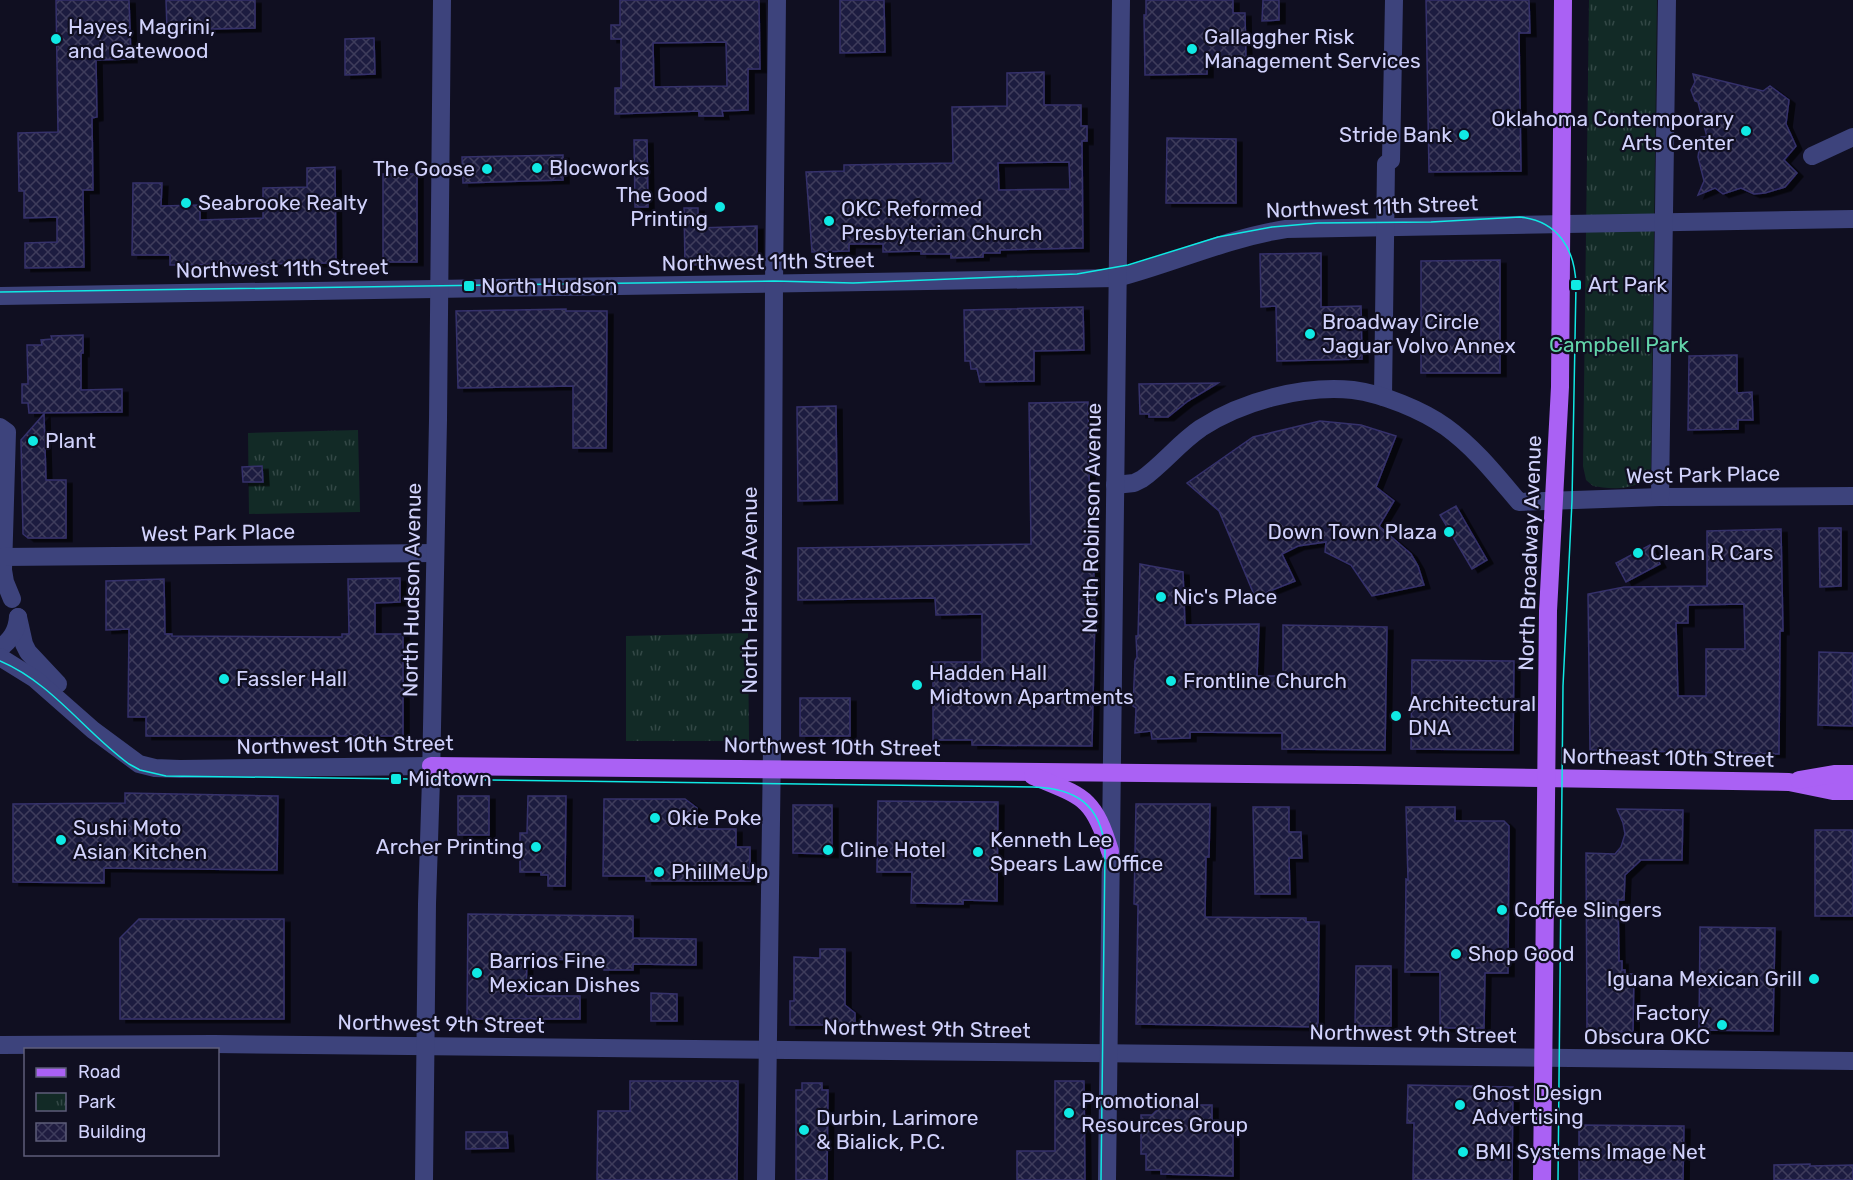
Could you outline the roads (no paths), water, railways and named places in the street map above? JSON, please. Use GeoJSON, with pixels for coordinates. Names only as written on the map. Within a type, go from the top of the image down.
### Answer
{"type":"FeatureCollection","features":[{"type":"Feature","properties":{"kind":"main road","name":"North Broadway Avenue"},"geometry":{"type":"LineString","coordinates":[[1542,1180],[1548,612],[1560,387],[1563,0]]}},
{"type":"Feature","properties":{"kind":"main road","name":"Northwest 10th Street"},"geometry":{"type":"LineString","coordinates":[[431,766],[1547,779]]}},
{"type":"Feature","properties":{"kind":"main road"},"geometry":{"type":"LineString","coordinates":[[1023,772],[1068,791],[1088,803],[1102,824],[1110,850]]}},
{"type":"Feature","properties":{"kind":"main road","name":"Northeast 10th Street"},"geometry":{"type":"LineString","coordinates":[[1789,782],[1834,774],[1853,774]]}},
{"type":"Feature","properties":{"kind":"main road","name":"Northeast 10th Street"},"geometry":{"type":"LineString","coordinates":[[1547,779],[1789,782],[1853,791]]}},
{"type":"Feature","properties":{"kind":"street","name":"North Hudson Avenue"},"geometry":{"type":"LineString","coordinates":[[424,1180],[442,0]]}},
{"type":"Feature","properties":{"kind":"street","name":"North Harvey Avenue"},"geometry":{"type":"LineString","coordinates":[[766,1180],[777,0]]}},
{"type":"Feature","properties":{"kind":"street","name":"North Robinson Avenue"},"geometry":{"type":"LineString","coordinates":[[1107,1180],[1120,0]]}},
{"type":"Feature","properties":{"kind":"street"},"geometry":{"type":"LineString","coordinates":[[1383,398],[1386,164],[1391,160],[1394,0]]}},
{"type":"Feature","properties":{"kind":"street"},"geometry":{"type":"LineString","coordinates":[[1660,497],[1666,0]]}},
{"type":"Feature","properties":{"kind":"street"},"geometry":{"type":"LineString","coordinates":[[1812,156],[1853,137]]}},
{"type":"Feature","properties":{"kind":"street","name":"Northwest 11th Street"},"geometry":{"type":"LineString","coordinates":[[0,296],[1117,278],[1151,269],[1257,233],[1286,229],[1853,219]]}},
{"type":"Feature","properties":{"kind":"street","name":"West Park Place"},"geometry":{"type":"LineString","coordinates":[[1115,485],[1134,483],[1142,479],[1189,437],[1202,427],[1222,417],[1263,401],[1308,391],[1334,389],[1353,390],[1383,398],[1429,416],[1482,458],[1519,502],[1660,497],[1853,496]]}},
{"type":"Feature","properties":{"kind":"street","name":"Northwest 10th Street"},"geometry":{"type":"LineString","coordinates":[[0,427],[7,432],[3,576],[6,593],[18,617],[24,644],[32,657],[98,723],[120,751]]}},
{"type":"Feature","properties":{"kind":"street","name":"West Park Place"},"geometry":{"type":"LineString","coordinates":[[2,557],[435,553]]}},
{"type":"Feature","properties":{"kind":"street"},"geometry":{"type":"LineString","coordinates":[[0,648],[12,638],[18,617]]}},
{"type":"Feature","properties":{"kind":"street","name":"Northwest 10th Street"},"geometry":{"type":"LineString","coordinates":[[0,657],[35,679],[120,751],[147,767],[165,769],[431,766]]}},
{"type":"Feature","properties":{"kind":"street","name":"Northwest 9th Street"},"geometry":{"type":"LineString","coordinates":[[0,1045],[214,1044],[1853,1061]]}},
{"type":"Feature","properties":{"kind":"tram line"},"geometry":{"type":"LineString","coordinates":[[0,292],[774,281],[853,283],[1077,274],[1128,265],[1218,237],[1272,227],[1318,223],[1431,222],[1520,217],[1545,224],[1562,239],[1568,249],[1575,272],[1576,285],[1572,501],[1563,686],[1558,1180]]}},
{"type":"Feature","properties":{"kind":"tram line"},"geometry":{"type":"LineString","coordinates":[[0,661],[36,682],[129,764],[140,770],[166,776],[1033,787],[1048,788],[1074,795],[1092,810],[1103,834],[1105,849],[1101,1180]]}},
{"type":"Feature","properties":{"kind":"place","name":"Hayes, Magrini, and Gatewood"},"geometry":{"type":"Point","coordinates":[56,39]}},
{"type":"Feature","properties":{"kind":"place","name":"Gallaggher Risk Management Services"},"geometry":{"type":"Point","coordinates":[1192,49]}},
{"type":"Feature","properties":{"kind":"place","name":"Oklahoma Contemporary Arts Center"},"geometry":{"type":"Point","coordinates":[1746,131]}},
{"type":"Feature","properties":{"kind":"place","name":"Stride Bank"},"geometry":{"type":"Point","coordinates":[1464,135]}},
{"type":"Feature","properties":{"kind":"place","name":"Blocworks"},"geometry":{"type":"Point","coordinates":[537,168]}},
{"type":"Feature","properties":{"kind":"place","name":"The Goose"},"geometry":{"type":"Point","coordinates":[487,169]}},
{"type":"Feature","properties":{"kind":"place","name":"Seabrooke Realty"},"geometry":{"type":"Point","coordinates":[186,203]}},
{"type":"Feature","properties":{"kind":"place","name":"The Good Printing"},"geometry":{"type":"Point","coordinates":[720,207]}},
{"type":"Feature","properties":{"kind":"place","name":"OKC Reformed Presbyterian Church"},"geometry":{"type":"Point","coordinates":[829,221]}},
{"type":"Feature","properties":{"kind":"place","name":"Art Park"},"geometry":{"type":"Point","coordinates":[1576,285]}},
{"type":"Feature","properties":{"kind":"place","name":"North Hudson"},"geometry":{"type":"Point","coordinates":[469,286]}},
{"type":"Feature","properties":{"kind":"place","name":"Broadway Circle Jaguar Volvo Annex"},"geometry":{"type":"Point","coordinates":[1310,334]}},
{"type":"Feature","properties":{"kind":"place","name":"Plant"},"geometry":{"type":"Point","coordinates":[33,441]}},
{"type":"Feature","properties":{"kind":"place","name":"Down Town Plaza"},"geometry":{"type":"Point","coordinates":[1449,532]}},
{"type":"Feature","properties":{"kind":"place","name":"Clean R Cars"},"geometry":{"type":"Point","coordinates":[1638,553]}},
{"type":"Feature","properties":{"kind":"place","name":"Nic's Place"},"geometry":{"type":"Point","coordinates":[1161,597]}},
{"type":"Feature","properties":{"kind":"place","name":"Fassler Hall"},"geometry":{"type":"Point","coordinates":[224,679]}},
{"type":"Feature","properties":{"kind":"place","name":"Frontline Church"},"geometry":{"type":"Point","coordinates":[1171,681]}},
{"type":"Feature","properties":{"kind":"place","name":"Hadden Hall Midtown Apartments"},"geometry":{"type":"Point","coordinates":[917,685]}},
{"type":"Feature","properties":{"kind":"place","name":"Architectural DNA"},"geometry":{"type":"Point","coordinates":[1396,716]}},
{"type":"Feature","properties":{"kind":"place","name":"Midtown"},"geometry":{"type":"Point","coordinates":[396,779]}},
{"type":"Feature","properties":{"kind":"place","name":"Okie Poke"},"geometry":{"type":"Point","coordinates":[655,818]}},
{"type":"Feature","properties":{"kind":"place","name":"Sushi Moto Asian Kitchen"},"geometry":{"type":"Point","coordinates":[61,840]}},
{"type":"Feature","properties":{"kind":"place","name":"Archer Printing"},"geometry":{"type":"Point","coordinates":[536,847]}},
{"type":"Feature","properties":{"kind":"place","name":"Cline Hotel"},"geometry":{"type":"Point","coordinates":[828,850]}},
{"type":"Feature","properties":{"kind":"place","name":"Kenneth Lee Spears Law Office"},"geometry":{"type":"Point","coordinates":[978,852]}},
{"type":"Feature","properties":{"kind":"place","name":"PhillMeUp"},"geometry":{"type":"Point","coordinates":[659,872]}},
{"type":"Feature","properties":{"kind":"place","name":"Coffee Slingers"},"geometry":{"type":"Point","coordinates":[1502,910]}},
{"type":"Feature","properties":{"kind":"place","name":"Shop Good"},"geometry":{"type":"Point","coordinates":[1456,954]}},
{"type":"Feature","properties":{"kind":"place","name":"Barrios Fine Mexican Dishes"},"geometry":{"type":"Point","coordinates":[477,973]}},
{"type":"Feature","properties":{"kind":"place","name":"Iguana Mexican Grill"},"geometry":{"type":"Point","coordinates":[1814,979]}},
{"type":"Feature","properties":{"kind":"place","name":"Factory Obscura OKC"},"geometry":{"type":"Point","coordinates":[1722,1025]}},
{"type":"Feature","properties":{"kind":"place","name":"Ghost Design Advertising"},"geometry":{"type":"Point","coordinates":[1460,1105]}},
{"type":"Feature","properties":{"kind":"place","name":"Promotional Resources Group"},"geometry":{"type":"Point","coordinates":[1069,1113]}},
{"type":"Feature","properties":{"kind":"place","name":"Durbin, Larimore & Bialick, P.C."},"geometry":{"type":"Point","coordinates":[804,1130]}},
{"type":"Feature","properties":{"kind":"place","name":"BMI Systems Image Net"},"geometry":{"type":"Point","coordinates":[1463,1152]}},
{"type":"Feature","properties":{"kind":"park label","name":"Campbell Park"},"geometry":{"type":"Point","coordinates":[1619,345]}}]}
